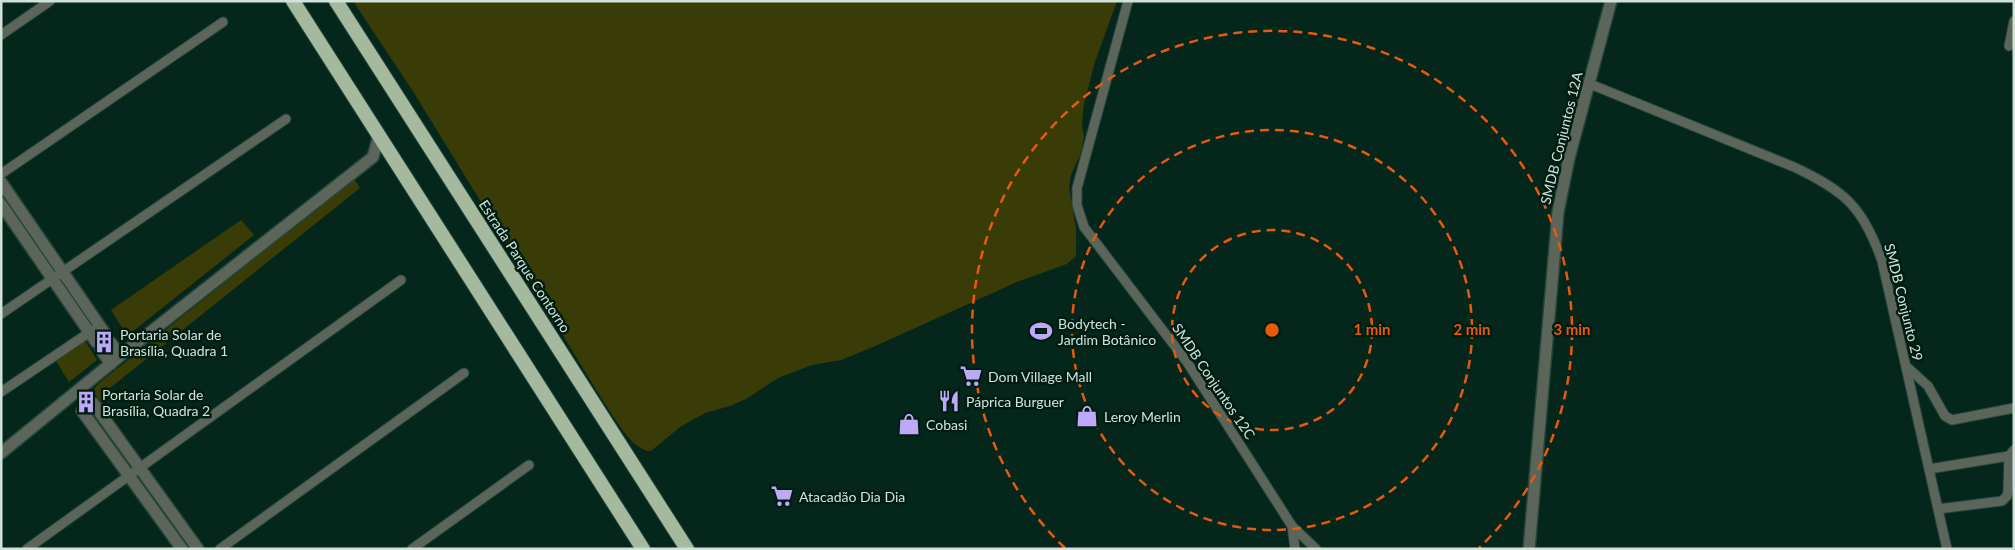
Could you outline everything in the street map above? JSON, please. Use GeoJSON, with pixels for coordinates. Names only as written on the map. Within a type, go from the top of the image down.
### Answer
{"type":"FeatureCollection","features":[{"type":"Feature","properties":{"kind":"highway"},"geometry":{"type":"LineString","coordinates":[[293,1],[643,549]]}},
{"type":"Feature","properties":{"kind":"highway","name":"Estrada Parque Contorno"},"geometry":{"type":"LineString","coordinates":[[336,1],[687,549]]}},
{"type":"Feature","properties":{"kind":"street"},"geometry":{"type":"LineString","coordinates":[[1,35],[50,1]]}},
{"type":"Feature","properties":{"kind":"street","name":"SMDB Conjuntos 12C"},"geometry":{"type":"LineString","coordinates":[[1128,1],[1077,188],[1077,205],[1084,227],[1187,362],[1292,526],[1316,549]]}},
{"type":"Feature","properties":{"kind":"street","name":"SMDB Conjuntos 12A"},"geometry":{"type":"LineString","coordinates":[[1529,549],[1558,212],[1569,158],[1611,1]]}},
{"type":"Feature","properties":{"kind":"street"},"geometry":{"type":"LineString","coordinates":[[2008,46],[2014,21]]}},
{"type":"Feature","properties":{"kind":"street"},"geometry":{"type":"LineString","coordinates":[[1,174],[223,22]]}},
{"type":"Feature","properties":{"kind":"street","name":"SMDB Conjunto 29"},"geometry":{"type":"LineString","coordinates":[[1590,84],[1824,181],[1843,195],[1860,212],[1874,238],[1882,261],[1947,549]]}},
{"type":"Feature","properties":{"kind":"street"},"geometry":{"type":"LineString","coordinates":[[1,314],[286,119]]}},
{"type":"Feature","properties":{"kind":"street"},"geometry":{"type":"LineString","coordinates":[[373,157],[379,135]]}},
{"type":"Feature","properties":{"kind":"street"},"geometry":{"type":"LineString","coordinates":[[1,453],[90,399],[111,364],[120,356],[373,157],[392,156]]}},
{"type":"Feature","properties":{"kind":"street"},"geometry":{"type":"LineString","coordinates":[[1,182],[120,356]]}},
{"type":"Feature","properties":{"kind":"street"},"geometry":{"type":"LineString","coordinates":[[1,204],[111,364]]}},
{"type":"Feature","properties":{"kind":"street"},"geometry":{"type":"LineString","coordinates":[[27,549],[401,280]]}},
{"type":"Feature","properties":{"kind":"street"},"geometry":{"type":"LineString","coordinates":[[1,392],[97,344],[107,337]]}},
{"type":"Feature","properties":{"kind":"street"},"geometry":{"type":"LineString","coordinates":[[97,344],[107,337]]}},
{"type":"Feature","properties":{"kind":"street"},"geometry":{"type":"LineString","coordinates":[[1906,366],[1928,386],[1945,416],[1952,420],[2014,408]]}},
{"type":"Feature","properties":{"kind":"street"},"geometry":{"type":"LineString","coordinates":[[220,549],[464,373]]}},
{"type":"Feature","properties":{"kind":"street"},"geometry":{"type":"LineString","coordinates":[[90,399],[198,549]]}},
{"type":"Feature","properties":{"kind":"street"},"geometry":{"type":"LineString","coordinates":[[79,407],[90,399]]}},
{"type":"Feature","properties":{"kind":"street"},"geometry":{"type":"LineString","coordinates":[[79,407],[182,549]]}},
{"type":"Feature","properties":{"kind":"street"},"geometry":{"type":"LineString","coordinates":[[1929,469],[2011,453],[2008,491],[2002,501],[1938,509]]}},
{"type":"Feature","properties":{"kind":"street"},"geometry":{"type":"LineString","coordinates":[[412,549],[529,465]]}},
{"type":"Feature","properties":{"kind":"street","name":"SMDB Conjuntos 12C"},"geometry":{"type":"LineString","coordinates":[[1292,526],[1295,549]]}},
{"type":"Feature","properties":{"kind":"shaded area"},"geometry":{"type":"Polygon","coordinates":[[[353,1],[1117,1],[1095,62],[1084,104],[1082,124],[1084,137],[1081,153],[1071,175],[1069,188],[1076,229],[1076,256],[1067,264],[1017,282],[873,347],[841,360],[812,365],[778,378],[746,399],[705,413],[680,427],[651,451],[644,450],[625,433],[605,404],[414,93],[353,1]]]}},
{"type":"Feature","properties":{"kind":"shaded area"},"geometry":{"type":"Polygon","coordinates":[[[354,179],[360,188],[105,392],[102,406],[93,390],[98,384],[354,179]]]}},
{"type":"Feature","properties":{"kind":"shaded area"},"geometry":{"type":"Polygon","coordinates":[[[241,220],[254,235],[127,336],[111,310],[241,220]]]}},
{"type":"Feature","properties":{"kind":"shaded area"},"geometry":{"type":"Polygon","coordinates":[[[85,341],[97,360],[69,382],[56,361],[85,341]]]}},
{"type":"Feature","properties":{"kind":"place","name":"Bodytech - Jardim Botânico"},"geometry":{"type":"Point","coordinates":[1041,331]}},
{"type":"Feature","properties":{"kind":"place","name":"Portaria Solar de Brasília, Quadra 1"},"geometry":{"type":"Point","coordinates":[104,342]}},
{"type":"Feature","properties":{"kind":"place","name":"Dom Village Mall"},"geometry":{"type":"Point","coordinates":[971,376]}},
{"type":"Feature","properties":{"kind":"place","name":"Páprica Burguer"},"geometry":{"type":"Point","coordinates":[949,401]}},
{"type":"Feature","properties":{"kind":"place","name":"Portaria Solar de Brasília, Quadra 2"},"geometry":{"type":"Point","coordinates":[86,402]}},
{"type":"Feature","properties":{"kind":"place","name":"Leroy Merlin"},"geometry":{"type":"Point","coordinates":[1087,416]}},
{"type":"Feature","properties":{"kind":"place","name":"Cobasi"},"geometry":{"type":"Point","coordinates":[909,424]}},
{"type":"Feature","properties":{"kind":"place","name":"Atacadão Dia Dia"},"geometry":{"type":"Point","coordinates":[782,496]}}]}
